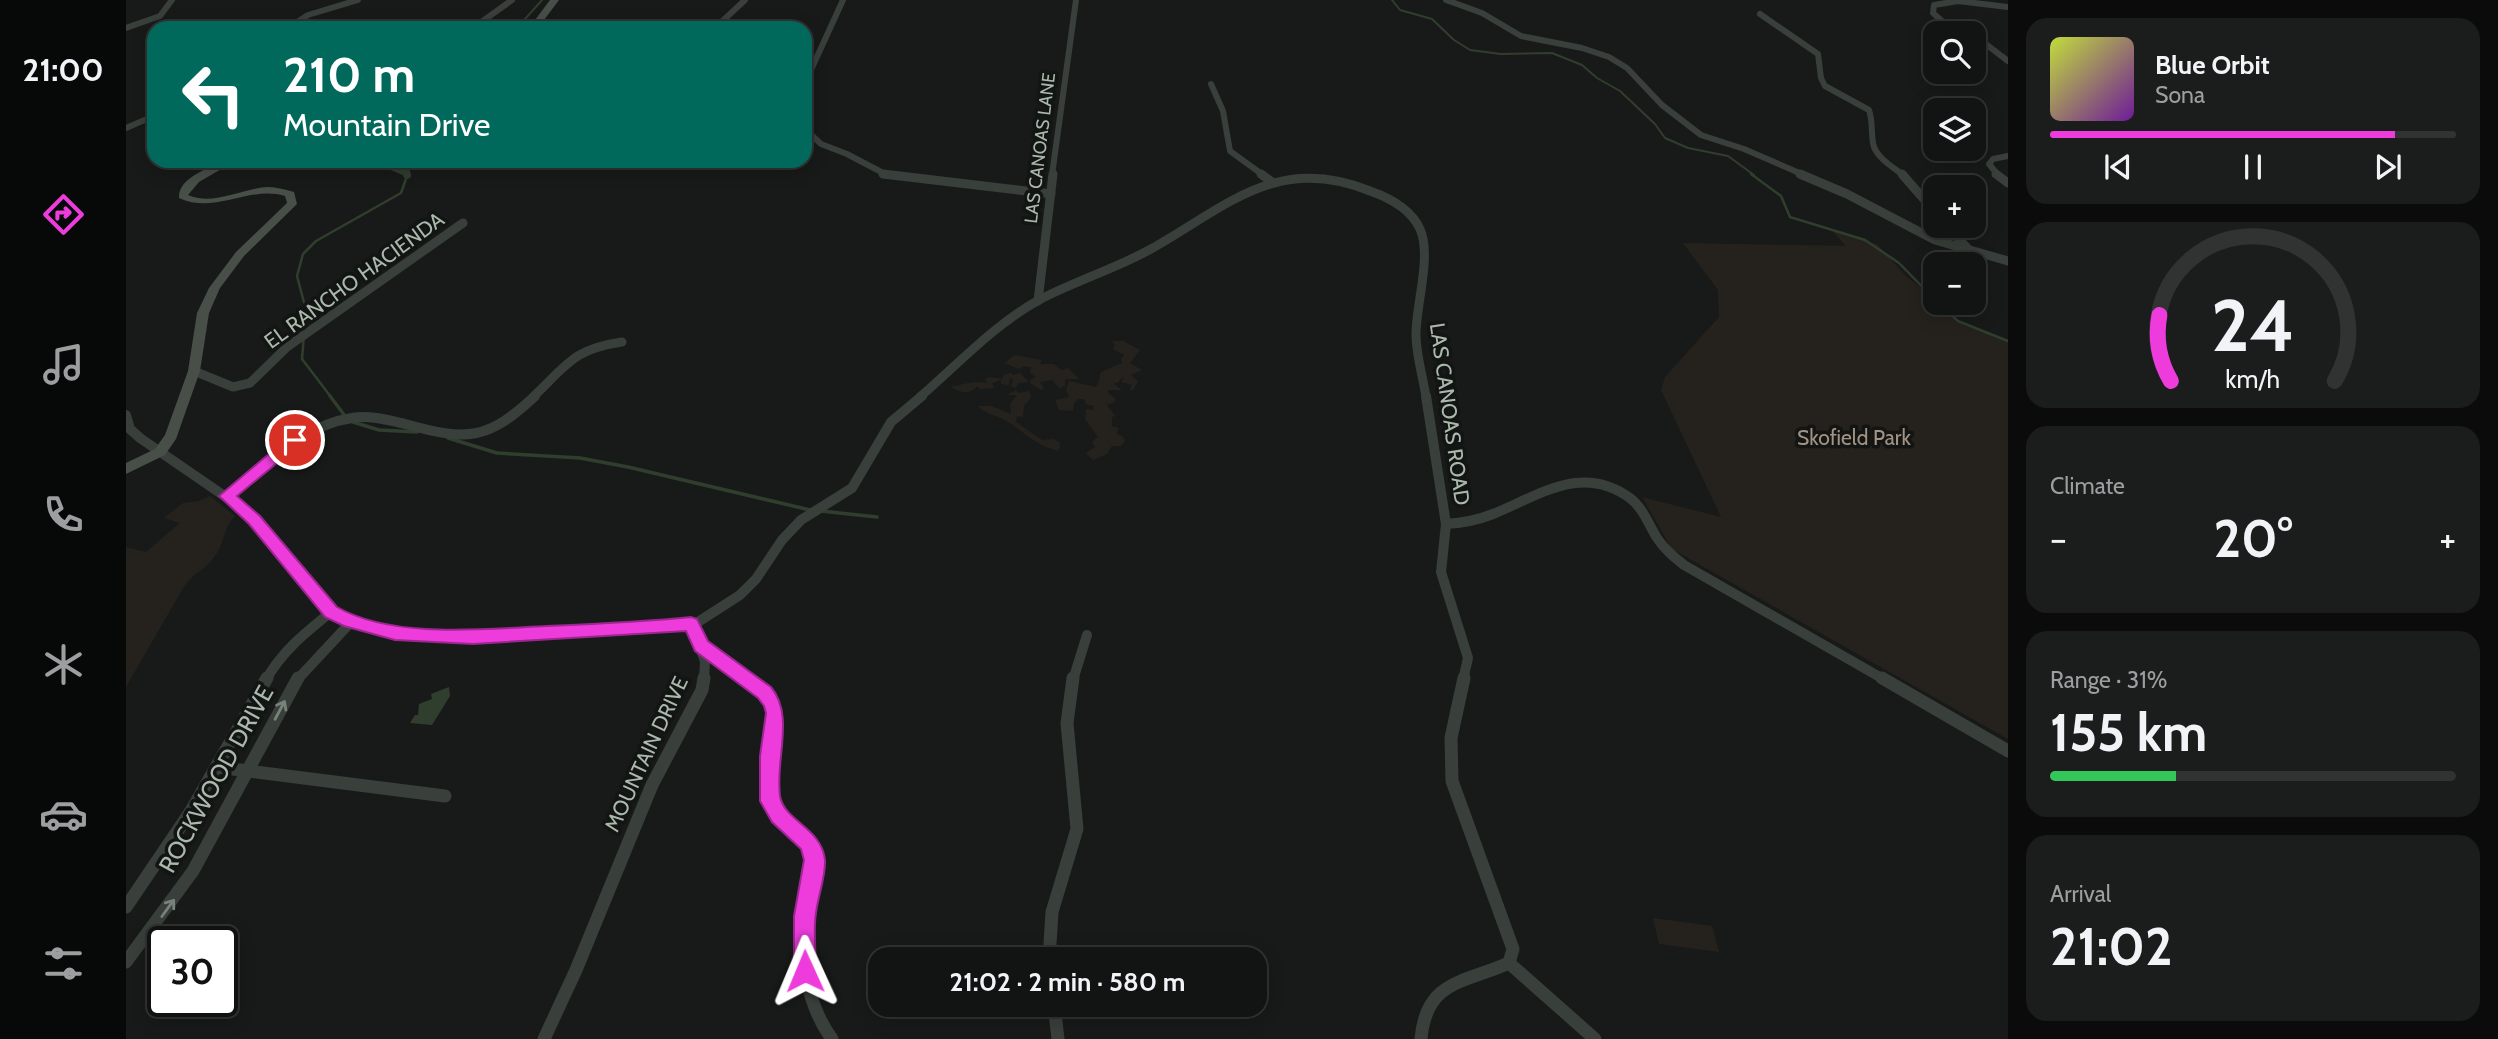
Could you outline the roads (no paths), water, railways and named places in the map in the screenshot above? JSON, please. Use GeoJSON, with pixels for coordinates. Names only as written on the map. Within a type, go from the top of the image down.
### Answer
{"type":"FeatureCollection","features":[{"type":"Feature","properties":{"kind":"main road"},"geometry":{"type":"LineString","coordinates":[[540,21],[548,6],[555,0]]}},
{"type":"Feature","properties":{"kind":"main road"},"geometry":{"type":"LineString","coordinates":[[126,469],[160,452],[171,436],[194,371],[202,313],[211,294],[240,254],[290,208],[293,201],[287,192],[272,190],[206,201],[190,200],[183,196],[187,186],[218,168]]}},
{"type":"Feature","properties":{"kind":"street"},"geometry":{"type":"LineString","coordinates":[[126,28],[164,14],[170,8],[172,0]]}},
{"type":"Feature","properties":{"kind":"street"},"geometry":{"type":"LineString","coordinates":[[299,21],[308,15],[358,0]]}},
{"type":"Feature","properties":{"kind":"street"},"geometry":{"type":"LineString","coordinates":[[483,21],[512,0]]}},
{"type":"Feature","properties":{"kind":"street"},"geometry":{"type":"LineString","coordinates":[[722,21],[745,0]]}},
{"type":"Feature","properties":{"kind":"street"},"geometry":{"type":"LineString","coordinates":[[812,68],[843,0]]}},
{"type":"Feature","properties":{"kind":"street","name":"LAS CANOAS LANE"},"geometry":{"type":"LineString","coordinates":[[1038,301],[1041,260],[1076,0]]}},
{"type":"Feature","properties":{"kind":"street"},"geometry":{"type":"LineString","coordinates":[[1446,0],[1482,13],[1521,36],[1582,48],[1609,57],[1627,68],[1662,105],[1701,135],[1744,149],[1847,194],[1935,240],[2008,261]]}},
{"type":"Feature","properties":{"kind":"street"},"geometry":{"type":"LineString","coordinates":[[1944,21],[1933,13],[1934,5],[1960,1],[2008,7]]}},
{"type":"Feature","properties":{"kind":"street"},"geometry":{"type":"LineString","coordinates":[[1760,14],[1818,54],[1820,77],[1827,88],[1869,110],[1873,119],[1873,146],[1923,198]]}},
{"type":"Feature","properties":{"kind":"street"},"geometry":{"type":"LineString","coordinates":[[1986,44],[2008,61]]}},
{"type":"Feature","properties":{"kind":"street"},"geometry":{"type":"LineString","coordinates":[[1211,84],[1223,111],[1230,151],[1272,181]]}},
{"type":"Feature","properties":{"kind":"street"},"geometry":{"type":"LineString","coordinates":[[126,128],[147,119]]}},
{"type":"Feature","properties":{"kind":"street"},"geometry":{"type":"LineString","coordinates":[[812,137],[816,142],[852,156],[869,169],[889,176],[1051,194]]}},
{"type":"Feature","properties":{"kind":"street"},"geometry":{"type":"LineString","coordinates":[[2008,156],[1993,159],[1989,164],[1993,171],[2008,183]]}},
{"type":"Feature","properties":{"kind":"street","name":"LAS CANOAS ROAD"},"geometry":{"type":"LineString","coordinates":[[691,624],[740,595],[756,579],[791,530],[859,481],[875,446],[891,422],[976,347],[1038,301],[1116,268],[1251,189],[1272,181],[1310,179],[1354,184],[1396,203],[1418,223],[1424,250],[1416,313],[1418,359],[1446,524],[1471,523],[1547,489],[1564,485],[1595,483],[1615,488],[1636,503],[1660,543],[1684,565],[2008,751]]}},
{"type":"Feature","properties":{"kind":"street","name":"EL RANCHO HACIENDA"},"geometry":{"type":"LineString","coordinates":[[194,371],[233,387],[250,383],[287,348],[463,223]]}},
{"type":"Feature","properties":{"kind":"street"},"geometry":{"type":"LineString","coordinates":[[1958,238],[1970,251]]}},
{"type":"Feature","properties":{"kind":"street"},"geometry":{"type":"LineString","coordinates":[[227,496],[295,440],[334,423],[364,418],[451,433],[487,432],[508,419],[578,353],[601,345],[622,342]]}},
{"type":"Feature","properties":{"kind":"street"},"geometry":{"type":"LineString","coordinates":[[126,415],[130,429],[227,496],[255,520],[331,612],[351,622],[395,632],[473,636],[691,624]]}},
{"type":"Feature","properties":{"kind":"street"},"geometry":{"type":"LineString","coordinates":[[1446,524],[1441,572],[1468,658],[1452,726],[1452,781],[1506,923],[1513,949],[1509,963]]}},
{"type":"Feature","properties":{"kind":"street","name":"ROCKWOOD DRIVE"},"geometry":{"type":"LineString","coordinates":[[126,907],[167,848],[217,767],[277,660],[296,640],[331,612]]}},
{"type":"Feature","properties":{"kind":"street","name":"ROCKWOOD DRIVE"},"geometry":{"type":"LineString","coordinates":[[126,962],[186,882],[301,673],[351,622]]}},
{"type":"Feature","properties":{"kind":"street","name":"MOUNTAIN DRIVE"},"geometry":{"type":"LineString","coordinates":[[544,1039],[576,970],[652,785],[702,690],[706,662],[702,646],[691,624]]}},
{"type":"Feature","properties":{"kind":"street"},"geometry":{"type":"LineString","coordinates":[[1049,947],[1054,907],[1073,852],[1077,830],[1076,786],[1067,716],[1080,654],[1087,635]]}},
{"type":"Feature","properties":{"kind":"street"},"geometry":{"type":"LineString","coordinates":[[702,646],[760,689],[773,703],[775,721],[769,756],[770,801],[779,815],[805,837],[813,851],[814,869],[805,916],[805,971],[809,999],[816,1018],[832,1039]]}},
{"type":"Feature","properties":{"kind":"street"},"geometry":{"type":"LineString","coordinates":[[217,767],[445,796]]}},
{"type":"Feature","properties":{"kind":"street"},"geometry":{"type":"LineString","coordinates":[[1421,1039],[1422,1017],[1436,994],[1509,963]]}},
{"type":"Feature","properties":{"kind":"street"},"geometry":{"type":"LineString","coordinates":[[1509,963],[1595,1039]]}},
{"type":"Feature","properties":{"kind":"street"},"geometry":{"type":"LineString","coordinates":[[1055,1017],[1058,1039]]}},
{"type":"Feature","properties":{"kind":"waterway"},"geometry":{"type":"LineString","coordinates":[[523,21],[542,0]]}},
{"type":"Feature","properties":{"kind":"waterway"},"geometry":{"type":"LineString","coordinates":[[1392,0],[1400,10],[1432,19],[1454,40],[1470,50],[1501,54],[1552,53],[1582,65],[1597,78],[1620,91],[1655,124],[1665,138],[1688,148],[1728,156],[1754,175]]}},
{"type":"Feature","properties":{"kind":"waterway"},"geometry":{"type":"LineString","coordinates":[[396,168],[407,175]]}},
{"type":"Feature","properties":{"kind":"waterway"},"geometry":{"type":"LineString","coordinates":[[1751,174],[1781,196],[1790,217],[1865,240],[1899,263],[1923,288]]}},
{"type":"Feature","properties":{"kind":"waterway"},"geometry":{"type":"LineString","coordinates":[[331,397],[302,359],[306,310],[297,276],[303,254],[316,241],[401,193],[407,176]]}},
{"type":"Feature","properties":{"kind":"waterway"},"geometry":{"type":"LineString","coordinates":[[1951,315],[1958,321],[2008,341]]}},
{"type":"Feature","properties":{"kind":"waterway"},"geometry":{"type":"LineString","coordinates":[[330,396],[345,416]]}},
{"type":"Feature","properties":{"kind":"waterway"},"geometry":{"type":"LineString","coordinates":[[353,422],[379,430],[417,432]]}},
{"type":"Feature","properties":{"kind":"waterway"},"geometry":{"type":"LineString","coordinates":[[448,438],[497,453],[580,458],[628,467],[810,510]]}},
{"type":"Feature","properties":{"kind":"waterway"},"geometry":{"type":"LineString","coordinates":[[821,511],[877,517]]}},
{"type":"Feature","properties":{"kind":"park label","name":"Skofield Park"},"geometry":{"type":"Point","coordinates":[1854,437]}}]}
